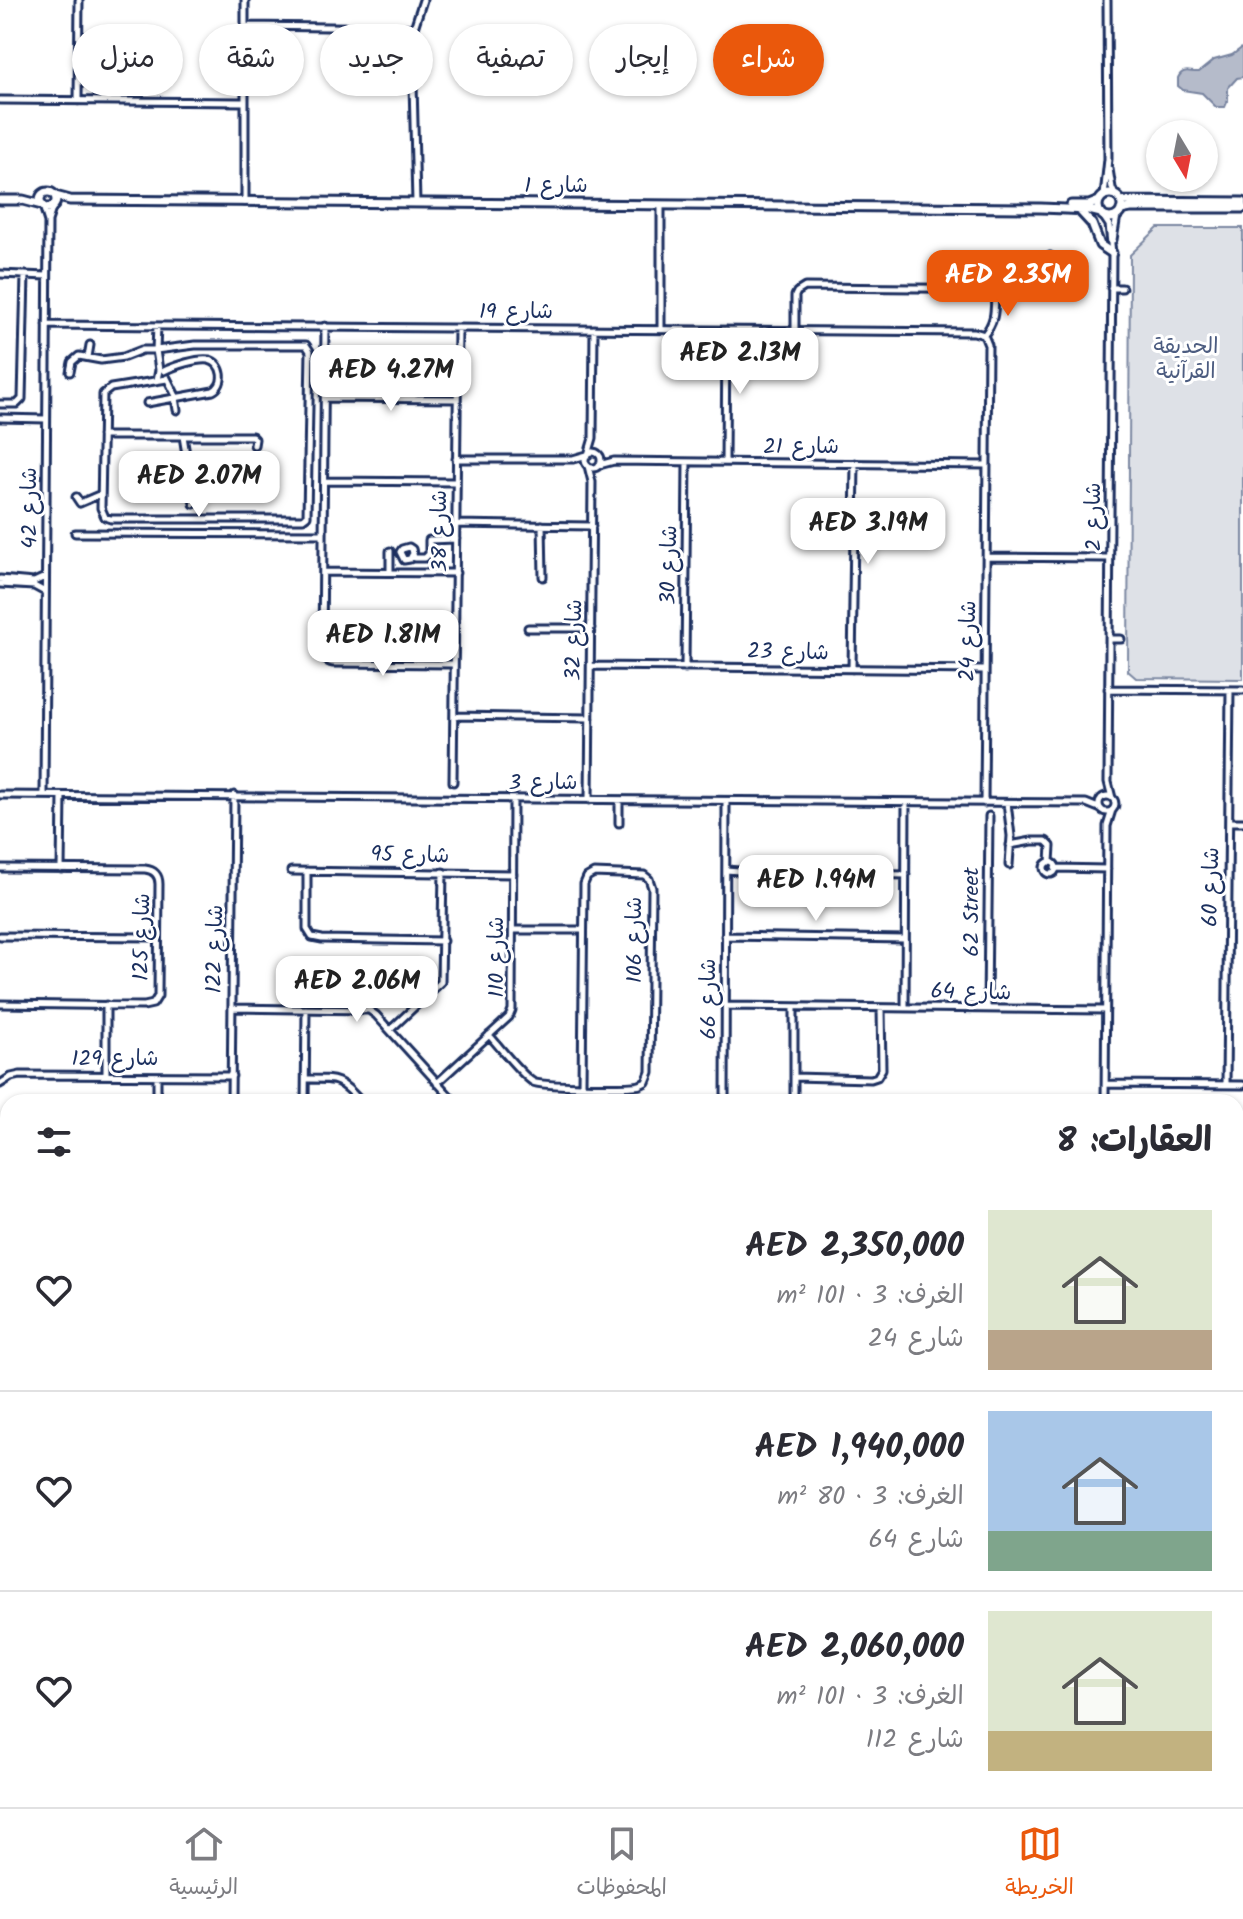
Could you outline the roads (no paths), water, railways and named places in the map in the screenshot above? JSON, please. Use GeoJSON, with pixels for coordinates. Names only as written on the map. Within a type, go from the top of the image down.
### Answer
{"type":"FeatureCollection","features":[{"type":"Feature","properties":{"kind":"street"},"geometry":{"type":"LineString","coordinates":[[78,101],[79,0]]}},
{"type":"Feature","properties":{"kind":"street"},"geometry":{"type":"LineString","coordinates":[[245,0],[245,24]]}},
{"type":"Feature","properties":{"kind":"street"},"geometry":{"type":"LineString","coordinates":[[415,24],[423,0]]}},
{"type":"Feature","properties":{"kind":"street","name":"شارع 2"},"geometry":{"type":"LineString","coordinates":[[1107,0],[1108,162],[1118,205],[1111,288],[1108,782],[1112,798]]}},
{"type":"Feature","properties":{"kind":"street"},"geometry":{"type":"LineString","coordinates":[[245,96],[245,202]]}},
{"type":"Feature","properties":{"kind":"street"},"geometry":{"type":"LineString","coordinates":[[412,96],[416,203]]}},
{"type":"Feature","properties":{"kind":"street"},"geometry":{"type":"LineString","coordinates":[[0,100],[245,102]]}},
{"type":"Feature","properties":{"kind":"street","name":"شارع 2"},"geometry":{"type":"LineString","coordinates":[[1101,198],[1108,162]]}},
{"type":"Feature","properties":{"kind":"street"},"geometry":{"type":"LineString","coordinates":[[0,200],[42,202],[47,208],[54,202],[49,192],[42,202]]}},
{"type":"Feature","properties":{"kind":"street"},"geometry":{"type":"LineString","coordinates":[[1101,198],[1098,206],[1102,215]]}},
{"type":"Feature","properties":{"kind":"street","name":"شارع 1"},"geometry":{"type":"LineString","coordinates":[[54,202],[1041,208],[1094,211],[1111,218],[1118,205],[1101,198],[1089,205],[1041,208]]}},
{"type":"Feature","properties":{"kind":"street","name":"شارع 42"},"geometry":{"type":"LineString","coordinates":[[42,202],[48,222]]}},
{"type":"Feature","properties":{"kind":"street","name":"شارع 42"},"geometry":{"type":"LineString","coordinates":[[44,795],[47,276],[48,222],[54,202]]}},
{"type":"Feature","properties":{"kind":"street"},"geometry":{"type":"LineString","coordinates":[[1118,205],[1243,202]]}},
{"type":"Feature","properties":{"kind":"street"},"geometry":{"type":"LineString","coordinates":[[661,205],[661,329]]}},
{"type":"Feature","properties":{"kind":"street"},"geometry":{"type":"LineString","coordinates":[[1118,205],[1131,208],[1243,208]]}},
{"type":"Feature","properties":{"kind":"street"},"geometry":{"type":"LineString","coordinates":[[1206,208],[1206,219]]}},
{"type":"Feature","properties":{"kind":"street"},"geometry":{"type":"LineString","coordinates":[[1078,210],[1091,221],[1100,245],[1112,253]]}},
{"type":"Feature","properties":{"kind":"street","name":"شارع 2"},"geometry":{"type":"LineString","coordinates":[[1102,215],[1109,225],[1112,253]]}},
{"type":"Feature","properties":{"kind":"street"},"geometry":{"type":"LineString","coordinates":[[795,331],[795,296],[805,287],[1034,289],[1045,286],[1051,277],[1050,256]]}},
{"type":"Feature","properties":{"kind":"street"},"geometry":{"type":"LineString","coordinates":[[0,274],[47,276]]}},
{"type":"Feature","properties":{"kind":"street"},"geometry":{"type":"LineString","coordinates":[[0,404],[17,404],[22,399],[25,275]]}},
{"type":"Feature","properties":{"kind":"street"},"geometry":{"type":"LineString","coordinates":[[1111,288],[1122,288]]}},
{"type":"Feature","properties":{"kind":"street"},"geometry":{"type":"LineString","coordinates":[[984,335],[994,319],[995,289]]}},
{"type":"Feature","properties":{"kind":"street","name":"شارع 19"},"geometry":{"type":"LineString","coordinates":[[47,325],[974,332],[984,335]]}},
{"type":"Feature","properties":{"kind":"street"},"geometry":{"type":"LineString","coordinates":[[157,326],[156,350],[161,369],[176,398],[177,410]]}},
{"type":"Feature","properties":{"kind":"street"},"geometry":{"type":"LineString","coordinates":[[325,326],[322,649],[325,659],[333,663],[454,664]]}},
{"type":"Feature","properties":{"kind":"street","name":"شارع 38"},"geometry":{"type":"LineString","coordinates":[[453,782],[458,328]]}},
{"type":"Feature","properties":{"kind":"street"},"geometry":{"type":"LineString","coordinates":[[587,466],[585,461],[593,438],[594,329]]}},
{"type":"Feature","properties":{"kind":"street"},"geometry":{"type":"LineString","coordinates":[[725,462],[726,330]]}},
{"type":"Feature","properties":{"kind":"street","name":"شارع 24"},"geometry":{"type":"LineString","coordinates":[[984,335],[988,343],[984,803]]}},
{"type":"Feature","properties":{"kind":"street"},"geometry":{"type":"LineString","coordinates":[[88,357],[90,345]]}},
{"type":"Feature","properties":{"kind":"street"},"geometry":{"type":"LineString","coordinates":[[70,372],[75,358],[104,360],[142,350],[195,345],[301,345],[309,349],[307,516],[303,519],[220,521],[108,518],[102,512],[102,397],[111,388],[167,379]]}},
{"type":"Feature","properties":{"kind":"street"},"geometry":{"type":"LineString","coordinates":[[147,403],[216,390],[221,382],[219,367],[206,360],[161,369]]}},
{"type":"Feature","properties":{"kind":"street"},"geometry":{"type":"LineString","coordinates":[[157,380],[161,369]]}},
{"type":"Feature","properties":{"kind":"street"},"geometry":{"type":"LineString","coordinates":[[325,398],[457,399]]}},
{"type":"Feature","properties":{"kind":"street"},"geometry":{"type":"LineString","coordinates":[[0,418],[46,419]]}},
{"type":"Feature","properties":{"kind":"street"},"geometry":{"type":"LineString","coordinates":[[102,436],[252,436],[254,445]]}},
{"type":"Feature","properties":{"kind":"street"},"geometry":{"type":"LineString","coordinates":[[183,436],[194,504]]}},
{"type":"Feature","properties":{"kind":"street"},"geometry":{"type":"LineString","coordinates":[[573,459],[594,468],[598,466],[601,461],[593,438]]}},
{"type":"Feature","properties":{"kind":"street"},"geometry":{"type":"LineString","coordinates":[[1110,451],[1119,451]]}},
{"type":"Feature","properties":{"kind":"street"},"geometry":{"type":"LineString","coordinates":[[456,459],[573,459],[593,453],[599,455]]}},
{"type":"Feature","properties":{"kind":"street","name":"شارع 21"},"geometry":{"type":"LineString","coordinates":[[599,455],[614,461]]}},
{"type":"Feature","properties":{"kind":"street","name":"شارع 21"},"geometry":{"type":"LineString","coordinates":[[598,466],[614,461],[987,465]]}},
{"type":"Feature","properties":{"kind":"street","name":"شارع 30"},"geometry":{"type":"LineString","coordinates":[[685,668],[687,462]]}},
{"type":"Feature","properties":{"kind":"street"},"geometry":{"type":"LineString","coordinates":[[852,669],[855,463]]}},
{"type":"Feature","properties":{"kind":"street","name":"شارع 32"},"geometry":{"type":"LineString","coordinates":[[587,466],[592,482],[589,800]]}},
{"type":"Feature","properties":{"kind":"street","name":"شارع 32"},"geometry":{"type":"LineString","coordinates":[[592,482],[598,466]]}},
{"type":"Feature","properties":{"kind":"street"},"geometry":{"type":"LineString","coordinates":[[324,481],[456,482]]}},
{"type":"Feature","properties":{"kind":"street"},"geometry":{"type":"LineString","coordinates":[[76,497],[80,503],[102,494]]}},
{"type":"Feature","properties":{"kind":"street"},"geometry":{"type":"LineString","coordinates":[[220,521],[221,534]]}},
{"type":"Feature","properties":{"kind":"street"},"geometry":{"type":"LineString","coordinates":[[456,524],[592,526]]}},
{"type":"Feature","properties":{"kind":"street"},"geometry":{"type":"LineString","coordinates":[[542,525],[543,577]]}},
{"type":"Feature","properties":{"kind":"street"},"geometry":{"type":"LineString","coordinates":[[75,533],[323,534]]}},
{"type":"Feature","properties":{"kind":"street"},"geometry":{"type":"LineString","coordinates":[[390,572],[392,548],[400,553],[402,559],[427,557],[429,540],[456,539]]}},
{"type":"Feature","properties":{"kind":"street"},"geometry":{"type":"LineString","coordinates":[[400,553],[402,549],[412,549],[406,572]]}},
{"type":"Feature","properties":{"kind":"street"},"geometry":{"type":"LineString","coordinates":[[986,557],[1109,558]]}},
{"type":"Feature","properties":{"kind":"street"},"geometry":{"type":"LineString","coordinates":[[323,572],[456,573]]}},
{"type":"Feature","properties":{"kind":"street"},"geometry":{"type":"LineString","coordinates":[[0,582],[34,582],[46,577]]}},
{"type":"Feature","properties":{"kind":"street"},"geometry":{"type":"LineString","coordinates":[[0,582],[34,586],[46,593]]}},
{"type":"Feature","properties":{"kind":"street"},"geometry":{"type":"LineString","coordinates":[[528,628],[591,628]]}},
{"type":"Feature","properties":{"kind":"street"},"geometry":{"type":"LineString","coordinates":[[1109,639],[1121,639]]}},
{"type":"Feature","properties":{"kind":"street","name":"شارع 23"},"geometry":{"type":"LineString","coordinates":[[591,666],[985,670]]}},
{"type":"Feature","properties":{"kind":"street"},"geometry":{"type":"LineString","coordinates":[[1108,689],[1243,690]]}},
{"type":"Feature","properties":{"kind":"street","name":"شارع 60"},"geometry":{"type":"LineString","coordinates":[[1226,1085],[1230,690]]}},
{"type":"Feature","properties":{"kind":"street"},"geometry":{"type":"LineString","coordinates":[[454,716],[590,718]]}},
{"type":"Feature","properties":{"kind":"street","name":"شارع 2"},"geometry":{"type":"LineString","coordinates":[[1102,797],[1108,782]]}},
{"type":"Feature","properties":{"kind":"street","name":"شارع 3"},"geometry":{"type":"LineString","coordinates":[[0,795],[984,803],[1086,803],[1102,797]]}},
{"type":"Feature","properties":{"kind":"street","name":"شارع 122"},"geometry":{"type":"LineString","coordinates":[[231,1094],[234,795]]}},
{"type":"Feature","properties":{"kind":"street"},"geometry":{"type":"LineString","coordinates":[[61,869],[62,796]]}},
{"type":"Feature","properties":{"kind":"street"},"geometry":{"type":"LineString","coordinates":[[1105,1094],[1107,826],[1099,803],[1102,797],[1109,796],[1115,804],[1107,826]]}},
{"type":"Feature","properties":{"kind":"street","name":"شارع 110"},"geometry":{"type":"LineString","coordinates":[[437,1083],[509,1017],[512,1010],[513,799]]}},
{"type":"Feature","properties":{"kind":"street"},"geometry":{"type":"LineString","coordinates":[[619,800],[619,823]]}},
{"type":"Feature","properties":{"kind":"street","name":"شارع 66"},"geometry":{"type":"LineString","coordinates":[[725,1094],[726,801]]}},
{"type":"Feature","properties":{"kind":"street","name":"شارع 64"},"geometry":{"type":"LineString","coordinates":[[906,802],[905,1008],[1106,1010]]}},
{"type":"Feature","properties":{"kind":"street"},"geometry":{"type":"LineString","coordinates":[[1007,803],[1009,865]]}},
{"type":"Feature","properties":{"kind":"street","name":"شارع 3"},"geometry":{"type":"LineString","coordinates":[[1086,803],[1102,810]]}},
{"type":"Feature","properties":{"kind":"street"},"geometry":{"type":"LineString","coordinates":[[1102,810],[1112,810]]}},
{"type":"Feature","properties":{"kind":"street","name":"62 Street"},"geometry":{"type":"LineString","coordinates":[[987,1009],[989,816]]}},
{"type":"Feature","properties":{"kind":"street"},"geometry":{"type":"LineString","coordinates":[[1229,822],[1243,822]]}},
{"type":"Feature","properties":{"kind":"street"},"geometry":{"type":"LineString","coordinates":[[1010,845],[1046,841],[1051,846],[1050,862]]}},
{"type":"Feature","properties":{"kind":"street"},"geometry":{"type":"LineString","coordinates":[[1050,862],[1055,863],[1055,874],[1046,873],[1045,864],[1050,862]]}},
{"type":"Feature","properties":{"kind":"street","name":"شارع 125"},"geometry":{"type":"LineString","coordinates":[[0,868],[145,869],[154,872],[159,879],[156,1000],[149,1005],[0,1004]]}},
{"type":"Feature","properties":{"kind":"street"},"geometry":{"type":"LineString","coordinates":[[1055,868],[1107,869]]}},
{"type":"Feature","properties":{"kind":"street"},"geometry":{"type":"LineString","coordinates":[[726,870],[906,875]]}},
{"type":"Feature","properties":{"kind":"street","name":"شارع 95"},"geometry":{"type":"LineString","coordinates":[[291,871],[513,874]]}},
{"type":"Feature","properties":{"kind":"street"},"geometry":{"type":"LineString","coordinates":[[307,871],[307,929],[312,937],[443,941]]}},
{"type":"Feature","properties":{"kind":"street"},"geometry":{"type":"LineString","coordinates":[[390,1030],[438,986],[442,978],[443,872]]}},
{"type":"Feature","properties":{"kind":"street","name":"شارع 106"},"geometry":{"type":"LineString","coordinates":[[594,873],[641,874],[649,879],[652,888],[650,1072],[646,1082],[636,1085],[582,1085],[583,930],[584,884],[587,877],[594,873]]}},
{"type":"Feature","properties":{"kind":"street"},"geometry":{"type":"LineString","coordinates":[[513,930],[583,930]]}},
{"type":"Feature","properties":{"kind":"street"},"geometry":{"type":"LineString","coordinates":[[0,936],[158,937]]}},
{"type":"Feature","properties":{"kind":"street"},"geometry":{"type":"LineString","coordinates":[[725,936],[905,939]]}},
{"type":"Feature","properties":{"kind":"street"},"geometry":{"type":"LineString","coordinates":[[106,1005],[106,1075]]}},
{"type":"Feature","properties":{"kind":"street"},"geometry":{"type":"LineString","coordinates":[[725,1006],[905,1008]]}},
{"type":"Feature","properties":{"kind":"street"},"geometry":{"type":"LineString","coordinates":[[794,1007],[794,1094]]}},
{"type":"Feature","properties":{"kind":"street"},"geometry":{"type":"LineString","coordinates":[[232,1008],[369,1010],[447,1094]]}},
{"type":"Feature","properties":{"kind":"street"},"geometry":{"type":"LineString","coordinates":[[794,1077],[871,1079],[880,1075],[881,1008]]}},
{"type":"Feature","properties":{"kind":"street"},"geometry":{"type":"LineString","coordinates":[[305,1094],[306,1009]]}},
{"type":"Feature","properties":{"kind":"street"},"geometry":{"type":"LineString","coordinates":[[489,1035],[534,1083],[582,1085]]}},
{"type":"Feature","properties":{"kind":"street","name":"شارع 129"},"geometry":{"type":"LineString","coordinates":[[0,1084],[20,1075],[232,1076]]}},
{"type":"Feature","properties":{"kind":"street"},"geometry":{"type":"LineString","coordinates":[[157,1076],[157,1094]]}},
{"type":"Feature","properties":{"kind":"street"},"geometry":{"type":"LineString","coordinates":[[306,1079],[338,1081],[354,1094]]}},
{"type":"Feature","properties":{"kind":"street"},"geometry":{"type":"LineString","coordinates":[[1105,1084],[1243,1085]]}},
{"type":"Feature","properties":{"kind":"water"},"geometry":{"type":"Polygon","coordinates":[[[1243,47],[1243,77],[1237,78],[1228,88],[1225,107],[1216,107],[1202,93],[1183,90],[1178,86],[1182,73],[1199,72],[1214,60],[1232,55],[1243,47]]]}},
{"type":"Feature","properties":{"kind":"park label","name":"الحديقة القرآنية"},"geometry":{"type":"Point","coordinates":[1186,360]}}]}
